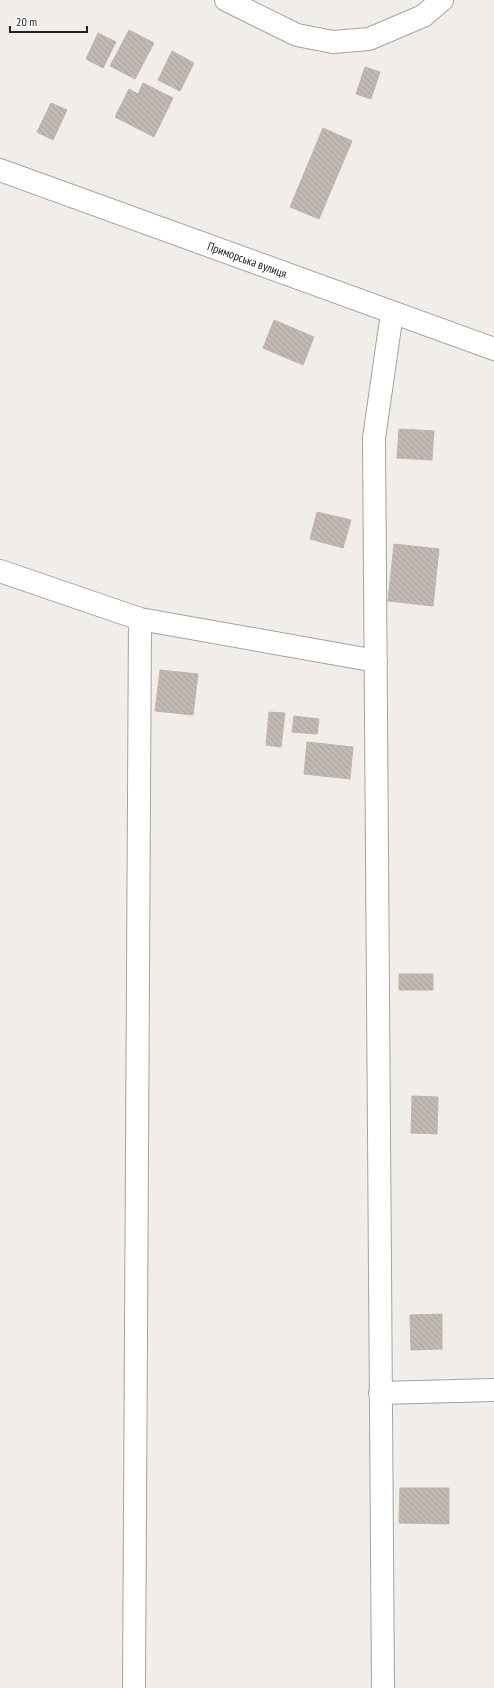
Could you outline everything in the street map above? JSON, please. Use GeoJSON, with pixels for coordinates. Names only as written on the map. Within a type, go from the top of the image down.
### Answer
{"type":"FeatureCollection","features":[{"type":"Feature","properties":{"kind":"street"},"geometry":{"type":"LineString","coordinates":[[226,0],[297,35],[333,42],[369,39],[423,16],[442,0]]}},
{"type":"Feature","properties":{"kind":"street","name":"Приморська вулиця"},"geometry":{"type":"LineString","coordinates":[[0,170],[494,349]]}},
{"type":"Feature","properties":{"kind":"street"},"geometry":{"type":"LineString","coordinates":[[383,1688],[374,438],[392,313]]}},
{"type":"Feature","properties":{"kind":"street"},"geometry":{"type":"LineString","coordinates":[[0,571],[140,619],[376,660]]}},
{"type":"Feature","properties":{"kind":"street"},"geometry":{"type":"LineString","coordinates":[[134,1688],[140,619]]}},
{"type":"Feature","properties":{"kind":"street"},"geometry":{"type":"LineString","coordinates":[[380,1394],[494,1390]]}},
{"type":"Feature","properties":{"kind":"building"},"geometry":{"type":"Polygon","coordinates":[[[129,30],[154,43],[135,79],[110,66],[129,30]]]}},
{"type":"Feature","properties":{"kind":"building"},"geometry":{"type":"Polygon","coordinates":[[[98,33],[116,42],[103,68],[86,59],[98,33]]]}},
{"type":"Feature","properties":{"kind":"building"},"geometry":{"type":"Polygon","coordinates":[[[172,51],[194,63],[180,91],[158,80],[172,51]]]}},
{"type":"Feature","properties":{"kind":"building"},"geometry":{"type":"Polygon","coordinates":[[[365,67],[380,72],[371,99],[356,94],[365,67]]]}},
{"type":"Feature","properties":{"kind":"building"},"geometry":{"type":"Polygon","coordinates":[[[143,83],[173,98],[154,137],[115,117],[129,89],[138,94],[143,83]]]}},
{"type":"Feature","properties":{"kind":"building"},"geometry":{"type":"Polygon","coordinates":[[[51,103],[67,110],[53,140],[37,132],[51,103]]]}},
{"type":"Feature","properties":{"kind":"building"},"geometry":{"type":"Polygon","coordinates":[[[323,128],[352,141],[319,219],[290,207],[323,128]]]}},
{"type":"Feature","properties":{"kind":"building"},"geometry":{"type":"Polygon","coordinates":[[[274,320],[314,337],[303,365],[263,348],[274,320]]]}},
{"type":"Feature","properties":{"kind":"building"},"geometry":{"type":"Polygon","coordinates":[[[399,429],[434,431],[432,460],[397,458],[399,429]]]}},
{"type":"Feature","properties":{"kind":"building"},"geometry":{"type":"Polygon","coordinates":[[[317,512],[351,520],[343,548],[310,539],[317,512]]]}},
{"type":"Feature","properties":{"kind":"building"},"geometry":{"type":"Polygon","coordinates":[[[394,544],[439,549],[433,606],[388,601],[394,544]]]}},
{"type":"Feature","properties":{"kind":"building"},"geometry":{"type":"Polygon","coordinates":[[[160,670],[198,674],[193,715],[155,711],[160,670]]]}},
{"type":"Feature","properties":{"kind":"building"},"geometry":{"type":"Polygon","coordinates":[[[269,712],[285,713],[281,747],[266,745],[269,712]]]}},
{"type":"Feature","properties":{"kind":"building"},"geometry":{"type":"Polygon","coordinates":[[[294,716],[319,719],[317,734],[292,732],[294,716]]]}},
{"type":"Feature","properties":{"kind":"building"},"geometry":{"type":"Polygon","coordinates":[[[307,742],[353,747],[350,779],[304,774],[307,742]]]}},
{"type":"Feature","properties":{"kind":"building"},"geometry":{"type":"Polygon","coordinates":[[[399,974],[433,974],[433,990],[399,990],[399,974]]]}},
{"type":"Feature","properties":{"kind":"building"},"geometry":{"type":"Polygon","coordinates":[[[412,1096],[438,1097],[437,1134],[411,1133],[412,1096]]]}},
{"type":"Feature","properties":{"kind":"building"},"geometry":{"type":"Polygon","coordinates":[[[442,1314],[442,1349],[411,1350],[410,1315],[442,1314]]]}},
{"type":"Feature","properties":{"kind":"building"},"geometry":{"type":"Polygon","coordinates":[[[400,1488],[449,1488],[449,1524],[399,1523],[400,1488]]]}}]}
